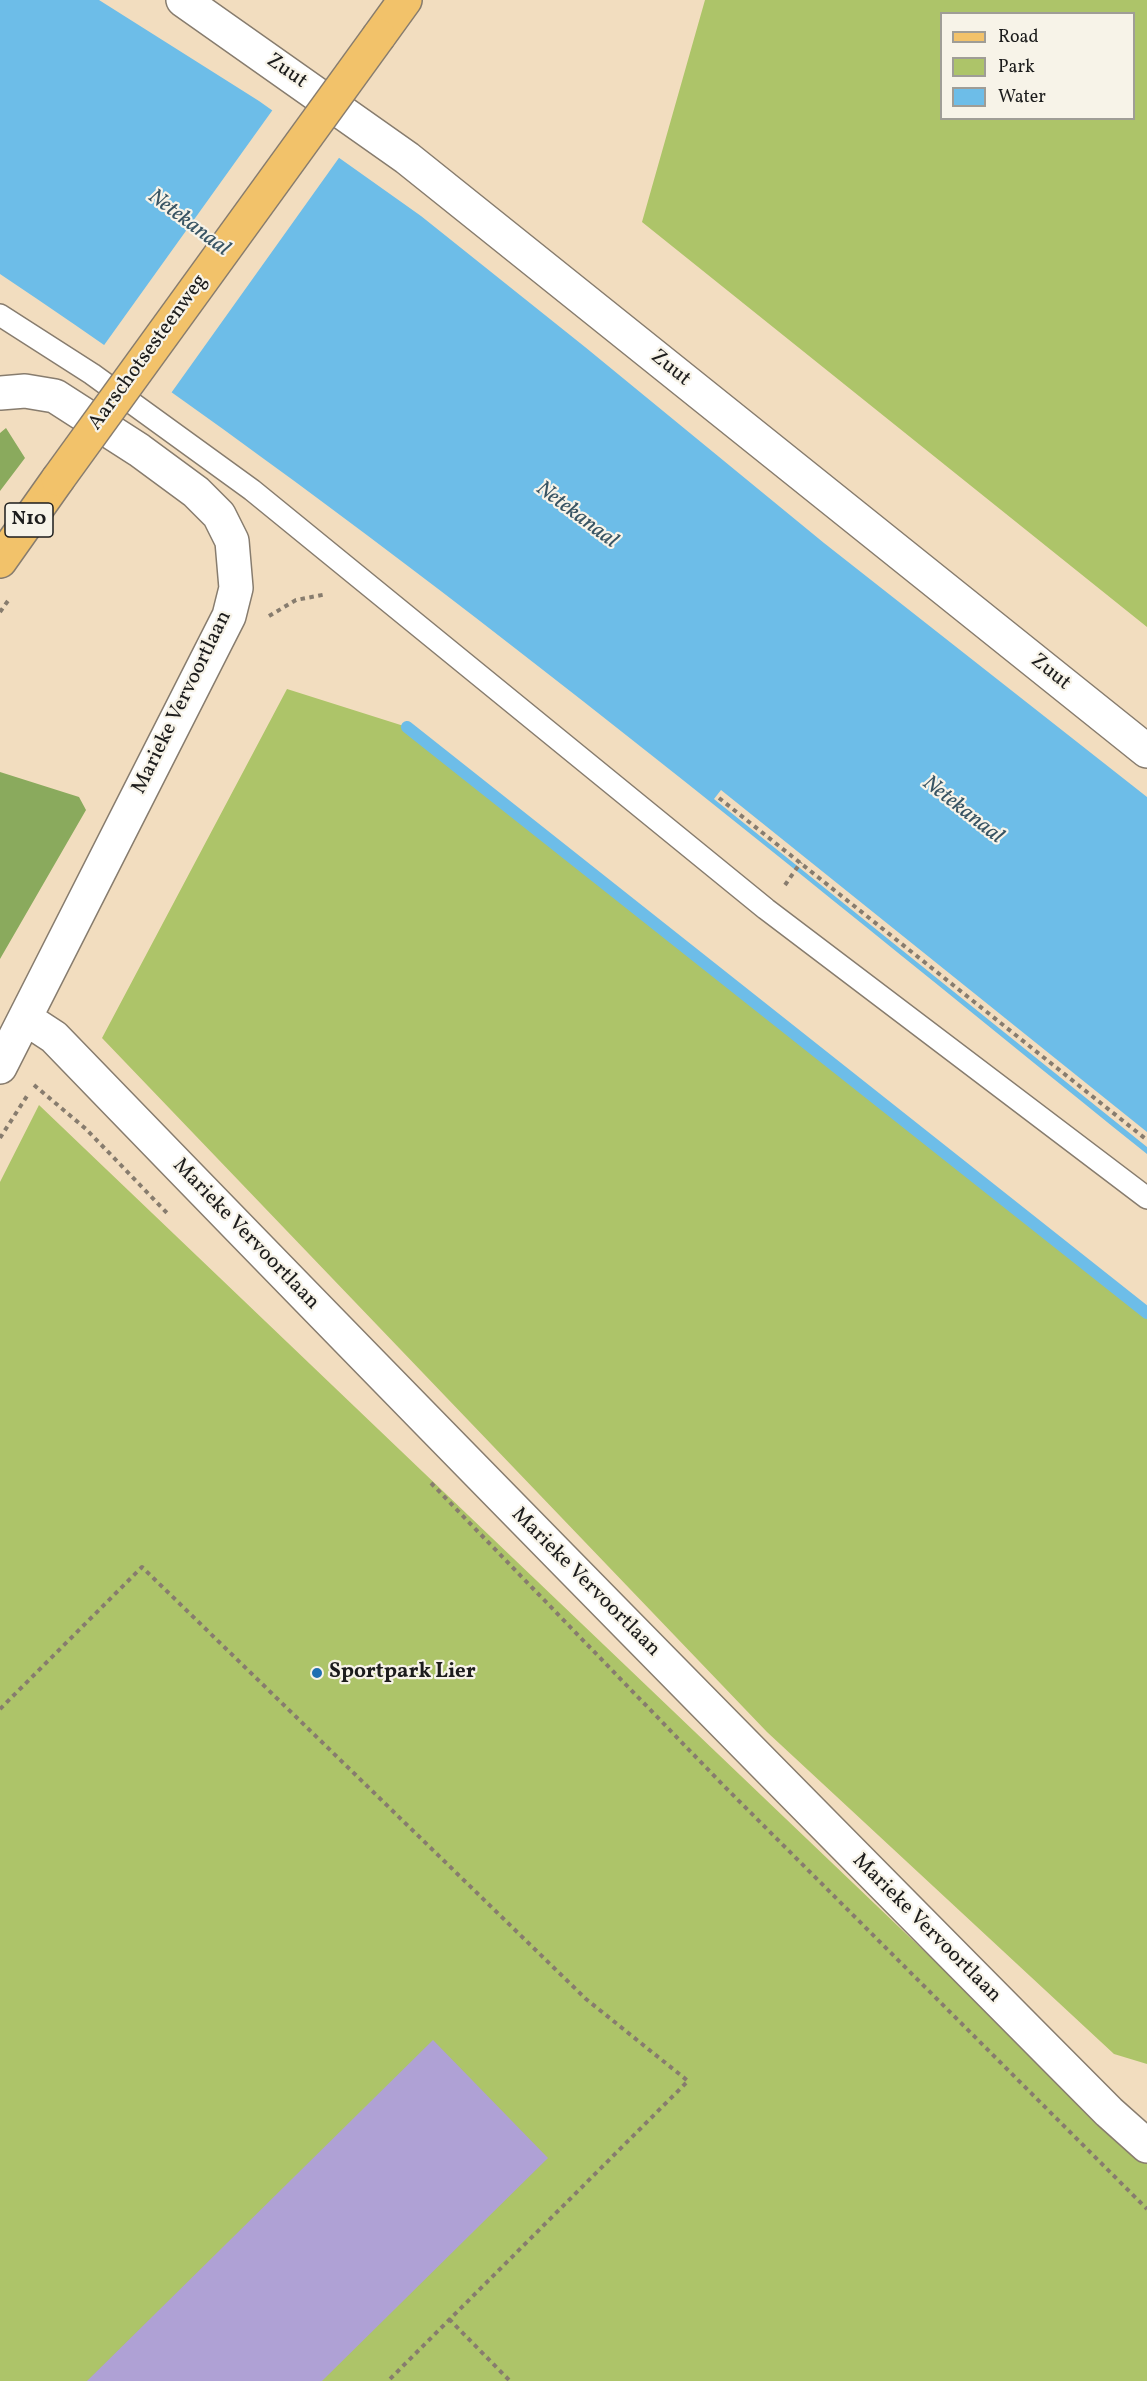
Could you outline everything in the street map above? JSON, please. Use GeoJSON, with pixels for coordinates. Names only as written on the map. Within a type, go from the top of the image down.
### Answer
{"type":"FeatureCollection","features":[{"type":"Feature","properties":{"kind":"main road","name":"Aarschotsesteenweg"},"geometry":{"type":"LineString","coordinates":[[0,561],[405,0]]}},
{"type":"Feature","properties":{"kind":"street","name":"Zuut"},"geometry":{"type":"LineString","coordinates":[[183,0],[407,158],[1147,751]]}},
{"type":"Feature","properties":{"kind":"street","name":"Marieke Vervoortlaan"},"geometry":{"type":"LineString","coordinates":[[0,393],[25,391],[55,396],[139,450],[196,492],[219,515],[232,541],[236,588],[229,616],[0,1067]]}},
{"type":"Feature","properties":{"kind":"street","name":"Marieke Vervoortlaan"},"geometry":{"type":"LineString","coordinates":[[25,1018],[54,1037],[434,1430],[717,1718],[1109,2112],[1147,2146]]}},
{"type":"Feature","properties":{"kind":"lane"},"geometry":{"type":"LineString","coordinates":[[0,315],[92,374],[243,483],[766,909],[1147,1197]]}},
{"type":"Feature","properties":{"kind":"path"},"geometry":{"type":"LineString","coordinates":[[269,616],[296,600],[328,593],[382,594]]}},
{"type":"Feature","properties":{"kind":"path"},"geometry":{"type":"LineString","coordinates":[[720,798],[1147,1140]]}},
{"type":"Feature","properties":{"kind":"path"},"geometry":{"type":"LineString","coordinates":[[34,1085],[86,1130],[175,1221]]}},
{"type":"Feature","properties":{"kind":"path"},"geometry":{"type":"LineString","coordinates":[[431,1483],[722,1784],[1147,2209]]}},
{"type":"Feature","properties":{"kind":"path"},"geometry":{"type":"LineString","coordinates":[[0,1709],[142,1567],[586,1999],[688,2081],[388,2381]]}},
{"type":"Feature","properties":{"kind":"path"},"geometry":{"type":"LineString","coordinates":[[449,2319],[510,2381]]}},
{"type":"Feature","properties":{"kind":"green space"},"geometry":{"type":"Polygon","coordinates":[[[705,0],[1147,0],[1147,627],[642,222],[705,0]]]}},
{"type":"Feature","properties":{"kind":"green space"},"geometry":{"type":"Polygon","coordinates":[[[6,428],[25,458],[0,491],[0,433],[6,428]]]}},
{"type":"Feature","properties":{"kind":"green space"},"geometry":{"type":"Polygon","coordinates":[[[287,689],[407,727],[1147,1313],[1147,2064],[1114,2054],[767,1732],[102,1038],[287,689]]]}},
{"type":"Feature","properties":{"kind":"green space"},"geometry":{"type":"Polygon","coordinates":[[[0,772],[79,797],[86,810],[0,959],[0,772]]]}},
{"type":"Feature","properties":{"kind":"green space","name":"Sportpark Lier"},"geometry":{"type":"Polygon","coordinates":[[[39,1105],[1147,2164],[1147,2381],[0,2381],[0,1182],[39,1105]]]}},
{"type":"Feature","properties":{"kind":"water","name":"Netekanaal"},"geometry":{"type":"Polygon","coordinates":[[[0,0],[99,0],[259,101],[421,216],[824,543],[1147,797],[1147,1154],[725,814],[440,591],[296,482],[149,376],[0,274],[0,0]]]}},
{"type":"Feature","properties":{"kind":"pier"},"geometry":{"type":"Polygon","coordinates":[[[274,108],[341,155],[169,396],[102,348],[274,108]]]}},
{"type":"Feature","properties":{"kind":"pier"},"geometry":{"type":"Polygon","coordinates":[[[721,790],[1147,1132],[1147,1147],[714,799],[721,790]]]}},
{"type":"Feature","properties":{"kind":"building"},"geometry":{"type":"Polygon","coordinates":[[[433,2040],[548,2158],[322,2381],[87,2381],[433,2040]]]}},
{"type":"Feature","properties":{"kind":"waterway"},"geometry":{"type":"LineString","coordinates":[[407,727],[1147,1313]]}},
{"type":"Feature","properties":{"kind":"place","name":"Sportpark Lier"},"geometry":{"type":"Point","coordinates":[317,1673]}}]}
